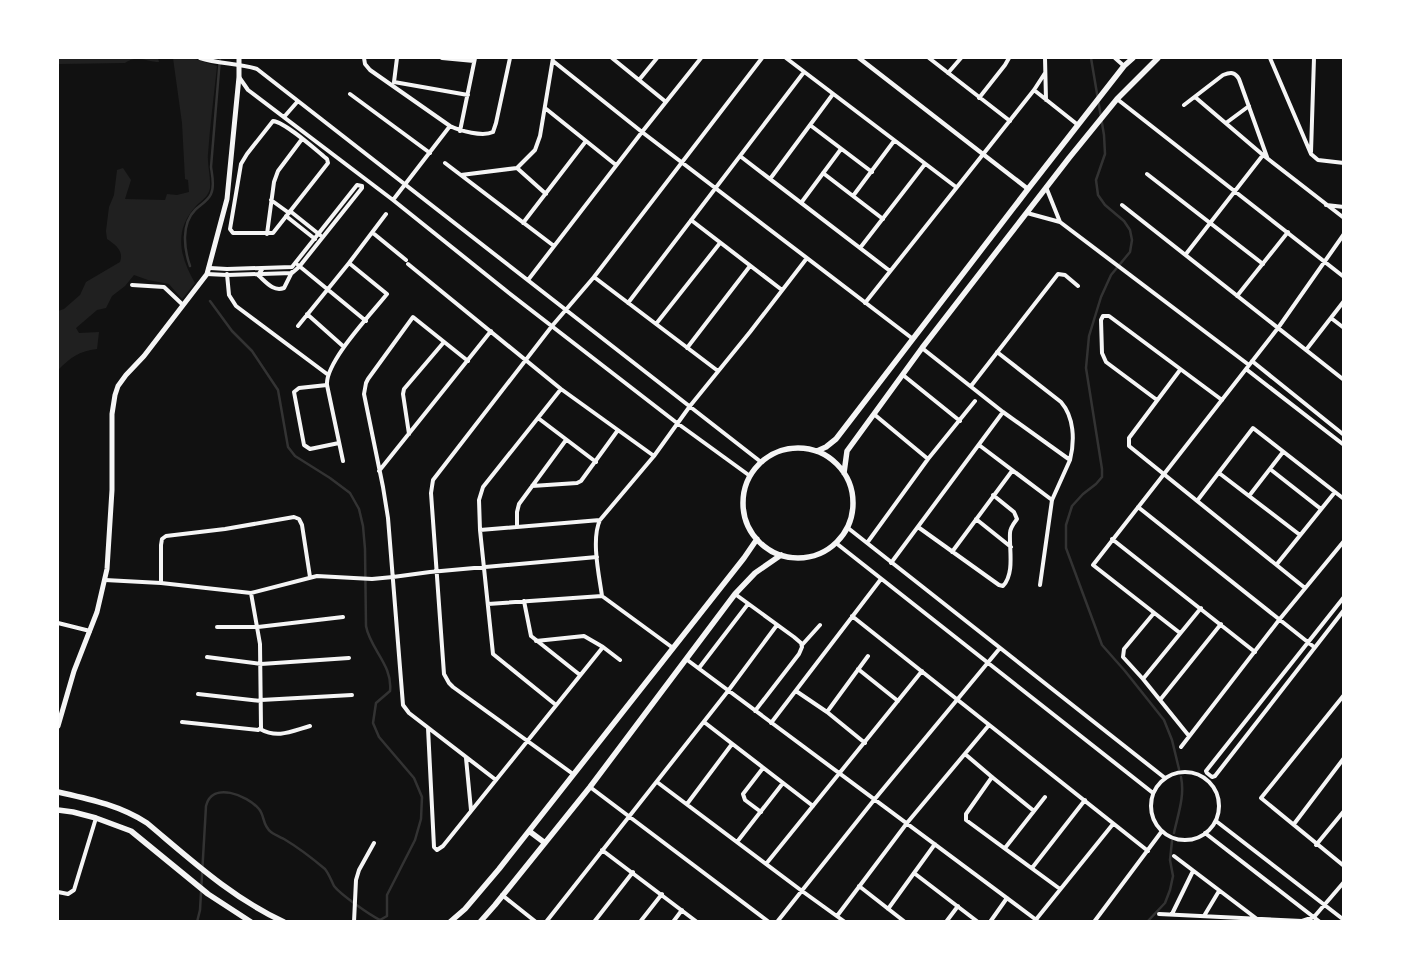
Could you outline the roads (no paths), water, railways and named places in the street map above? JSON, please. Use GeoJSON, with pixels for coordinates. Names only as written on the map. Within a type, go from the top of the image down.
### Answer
{"type":"FeatureCollection","features":[{"type":"Feature","properties":{"kind":"main road"},"geometry":{"type":"LineString","coordinates":[[58,726],[74,671],[97,612],[105,580],[110,547],[114,395],[126,375],[144,356],[195,291],[210,268],[226,199],[239,77],[239,58]]}},
{"type":"Feature","properties":{"kind":"main road"},"geometry":{"type":"LineString","coordinates":[[817,451],[836,439],[1028,189],[1124,66],[1133,58]]}},
{"type":"Feature","properties":{"kind":"main road"},"geometry":{"type":"LineString","coordinates":[[844,473],[847,451],[922,348],[1026,212],[1117,99],[1158,58]]}},
{"type":"Feature","properties":{"kind":"main road"},"geometry":{"type":"LineString","coordinates":[[798,448],[817,451],[831,459],[844,473],[854,498],[853,514],[848,528],[836,543],[823,552],[808,557],[792,558],[781,555],[757,539],[748,525],[743,509],[744,492],[750,476],[761,462],[778,451],[798,448]]}},
{"type":"Feature","properties":{"kind":"main road"},"geometry":{"type":"LineString","coordinates":[[450,922],[470,903],[499,869],[757,539]]}},
{"type":"Feature","properties":{"kind":"main road"},"geometry":{"type":"LineString","coordinates":[[480,922],[590,787],[735,594],[755,573],[781,555]]}},
{"type":"Feature","properties":{"kind":"main road"},"geometry":{"type":"LineString","coordinates":[[58,792],[97,801],[132,813],[146,822],[244,901],[284,922]]}},
{"type":"Feature","properties":{"kind":"main road"},"geometry":{"type":"LineString","coordinates":[[58,810],[96,818],[131,832],[206,892],[251,922]]}},
{"type":"Feature","properties":{"kind":"main road"},"geometry":{"type":"LineString","coordinates":[[528,832],[546,843]]}},
{"type":"Feature","properties":{"kind":"street"},"geometry":{"type":"LineString","coordinates":[[200,58],[215,62],[238,64],[257,70],[761,462]]}},
{"type":"Feature","properties":{"kind":"street"},"geometry":{"type":"LineString","coordinates":[[364,58],[366,67],[394,84],[450,126],[460,131],[488,134],[493,132],[510,58]]}},
{"type":"Feature","properties":{"kind":"street"},"geometry":{"type":"LineString","coordinates":[[394,84],[398,58]]}},
{"type":"Feature","properties":{"kind":"street"},"geometry":{"type":"LineString","coordinates":[[442,58],[474,59],[460,131]]}},
{"type":"Feature","properties":{"kind":"street"},"geometry":{"type":"LineString","coordinates":[[612,58],[666,102]]}},
{"type":"Feature","properties":{"kind":"street"},"geometry":{"type":"LineString","coordinates":[[639,80],[657,58]]}},
{"type":"Feature","properties":{"kind":"street"},"geometry":{"type":"LineString","coordinates":[[528,280],[701,58]]}},
{"type":"Feature","properties":{"kind":"street"},"geometry":{"type":"LineString","coordinates":[[573,774],[446,680],[436,572],[431,493],[433,480],[552,326],[594,277],[762,58]]}},
{"type":"Feature","properties":{"kind":"street"},"geometry":{"type":"LineString","coordinates":[[786,58],[956,187]]}},
{"type":"Feature","properties":{"kind":"street"},"geometry":{"type":"LineString","coordinates":[[859,58],[1028,189]]}},
{"type":"Feature","properties":{"kind":"street"},"geometry":{"type":"LineString","coordinates":[[929,58],[1010,122]]}},
{"type":"Feature","properties":{"kind":"street"},"geometry":{"type":"LineString","coordinates":[[948,73],[961,58]]}},
{"type":"Feature","properties":{"kind":"street"},"geometry":{"type":"LineString","coordinates":[[979,98],[1009,58]]}},
{"type":"Feature","properties":{"kind":"street"},"geometry":{"type":"LineString","coordinates":[[1045,58],[1046,100]]}},
{"type":"Feature","properties":{"kind":"street"},"geometry":{"type":"LineString","coordinates":[[1115,58],[1124,66]]}},
{"type":"Feature","properties":{"kind":"street"},"geometry":{"type":"LineString","coordinates":[[1270,58],[1311,154],[1318,160],[1344,163]]}},
{"type":"Feature","properties":{"kind":"street"},"geometry":{"type":"LineString","coordinates":[[1311,154],[1314,58]]}},
{"type":"Feature","properties":{"kind":"street"},"geometry":{"type":"LineString","coordinates":[[461,175],[517,168],[537,146],[553,59]]}},
{"type":"Feature","properties":{"kind":"street"},"geometry":{"type":"LineString","coordinates":[[553,59],[642,132],[912,339]]}},
{"type":"Feature","properties":{"kind":"street"},"geometry":{"type":"LineString","coordinates":[[628,303],[804,72]]}},
{"type":"Feature","properties":{"kind":"street"},"geometry":{"type":"LineString","coordinates":[[865,303],[982,154],[1010,122],[1045,72]]}},
{"type":"Feature","properties":{"kind":"street"},"geometry":{"type":"LineString","coordinates":[[1184,105],[1223,75],[1234,73],[1239,79],[1267,158]]}},
{"type":"Feature","properties":{"kind":"street"},"geometry":{"type":"LineString","coordinates":[[239,77],[248,90],[393,200],[677,423],[750,476]]}},
{"type":"Feature","properties":{"kind":"street"},"geometry":{"type":"LineString","coordinates":[[394,84],[468,95]]}},
{"type":"Feature","properties":{"kind":"street"},"geometry":{"type":"LineString","coordinates":[[1034,90],[1078,125]]}},
{"type":"Feature","properties":{"kind":"street"},"geometry":{"type":"LineString","coordinates":[[350,94],[430,153]]}},
{"type":"Feature","properties":{"kind":"street"},"geometry":{"type":"LineString","coordinates":[[770,179],[833,94]]}},
{"type":"Feature","properties":{"kind":"street"},"geometry":{"type":"LineString","coordinates":[[1195,96],[1262,155],[1344,218]]}},
{"type":"Feature","properties":{"kind":"street"},"geometry":{"type":"LineString","coordinates":[[1117,99],[1344,277]]}},
{"type":"Feature","properties":{"kind":"street"},"geometry":{"type":"LineString","coordinates":[[284,117],[298,101]]}},
{"type":"Feature","properties":{"kind":"street"},"geometry":{"type":"LineString","coordinates":[[1226,123],[1249,106]]}},
{"type":"Feature","properties":{"kind":"street"},"geometry":{"type":"LineString","coordinates":[[545,108],[616,165]]}},
{"type":"Feature","properties":{"kind":"street"},"geometry":{"type":"LineString","coordinates":[[273,121],[280,123],[302,139],[327,159],[328,164],[288,214],[276,230],[267,234],[231,232],[243,160],[273,121]]}},
{"type":"Feature","properties":{"kind":"street"},"geometry":{"type":"LineString","coordinates":[[810,125],[872,172]]}},
{"type":"Feature","properties":{"kind":"street"},"geometry":{"type":"LineString","coordinates":[[393,200],[450,126]]}},
{"type":"Feature","properties":{"kind":"street"},"geometry":{"type":"LineString","coordinates":[[267,234],[271,200],[278,171],[302,139]]}},
{"type":"Feature","properties":{"kind":"street"},"geometry":{"type":"LineString","coordinates":[[523,223],[586,141]]}},
{"type":"Feature","properties":{"kind":"street"},"geometry":{"type":"LineString","coordinates":[[853,196],[894,141]]}},
{"type":"Feature","properties":{"kind":"street"},"geometry":{"type":"LineString","coordinates":[[801,203],[841,149]]}},
{"type":"Feature","properties":{"kind":"street"},"geometry":{"type":"LineString","coordinates":[[1186,254],[1262,155]]}},
{"type":"Feature","properties":{"kind":"street"},"geometry":{"type":"LineString","coordinates":[[740,156],[890,271]]}},
{"type":"Feature","properties":{"kind":"street"},"geometry":{"type":"LineString","coordinates":[[445,163],[554,246]]}},
{"type":"Feature","properties":{"kind":"street"},"geometry":{"type":"LineString","coordinates":[[860,248],[925,164]]}},
{"type":"Feature","properties":{"kind":"street"},"geometry":{"type":"LineString","coordinates":[[517,168],[546,194]]}},
{"type":"Feature","properties":{"kind":"street"},"geometry":{"type":"LineString","coordinates":[[823,173],[882,219]]}},
{"type":"Feature","properties":{"kind":"street"},"geometry":{"type":"LineString","coordinates":[[1147,174],[1262,264]]}},
{"type":"Feature","properties":{"kind":"street"},"geometry":{"type":"LineString","coordinates":[[210,268],[291,267],[321,236],[346,208],[362,186],[358,184],[353,190],[321,236]]}},
{"type":"Feature","properties":{"kind":"street"},"geometry":{"type":"LineString","coordinates":[[1046,188],[1060,222]]}},
{"type":"Feature","properties":{"kind":"street"},"geometry":{"type":"LineString","coordinates":[[353,190],[357,194]]}},
{"type":"Feature","properties":{"kind":"street"},"geometry":{"type":"LineString","coordinates":[[271,200],[317,240]]}},
{"type":"Feature","properties":{"kind":"street"},"geometry":{"type":"LineString","coordinates":[[342,204],[346,208]]}},
{"type":"Feature","properties":{"kind":"street"},"geometry":{"type":"LineString","coordinates":[[1326,204],[1344,207]]}},
{"type":"Feature","properties":{"kind":"street"},"geometry":{"type":"LineString","coordinates":[[1122,205],[1344,380]]}},
{"type":"Feature","properties":{"kind":"street"},"geometry":{"type":"LineString","coordinates":[[1026,212],[1060,222],[1250,363],[1262,369],[1344,435]]}},
{"type":"Feature","properties":{"kind":"street"},"geometry":{"type":"LineString","coordinates":[[288,214],[321,236]]}},
{"type":"Feature","properties":{"kind":"street"},"geometry":{"type":"LineString","coordinates":[[298,326],[373,233],[386,214]]}},
{"type":"Feature","properties":{"kind":"street"},"geometry":{"type":"LineString","coordinates":[[691,220],[782,290]]}},
{"type":"Feature","properties":{"kind":"street"},"geometry":{"type":"LineString","coordinates":[[1237,296],[1288,232]]}},
{"type":"Feature","properties":{"kind":"street"},"geometry":{"type":"LineString","coordinates":[[373,233],[561,389],[654,456]]}},
{"type":"Feature","properties":{"kind":"street"},"geometry":{"type":"LineString","coordinates":[[1180,633],[1093,565],[1278,328],[1344,234]]}},
{"type":"Feature","properties":{"kind":"street"},"geometry":{"type":"LineString","coordinates":[[258,275],[272,287],[280,289],[299,267],[317,240]]}},
{"type":"Feature","properties":{"kind":"street"},"geometry":{"type":"LineString","coordinates":[[656,324],[720,242]]}},
{"type":"Feature","properties":{"kind":"street"},"geometry":{"type":"LineString","coordinates":[[602,596],[596,533],[600,520],[654,456],[690,406],[807,258]]}},
{"type":"Feature","properties":{"kind":"street"},"geometry":{"type":"LineString","coordinates":[[295,263],[366,321]]}},
{"type":"Feature","properties":{"kind":"street"},"geometry":{"type":"LineString","coordinates":[[343,461],[327,384],[327,374],[344,347],[387,294],[349,263]]}},
{"type":"Feature","properties":{"kind":"street"},"geometry":{"type":"LineString","coordinates":[[687,348],[750,266]]}},
{"type":"Feature","properties":{"kind":"street"},"geometry":{"type":"LineString","coordinates":[[291,267],[292,273]]}},
{"type":"Feature","properties":{"kind":"street"},"geometry":{"type":"LineString","coordinates":[[258,275],[262,268]]}},
{"type":"Feature","properties":{"kind":"street"},"geometry":{"type":"LineString","coordinates":[[227,269],[229,295],[236,306],[327,374]]}},
{"type":"Feature","properties":{"kind":"street"},"geometry":{"type":"LineString","coordinates":[[207,274],[258,275],[292,273]]}},
{"type":"Feature","properties":{"kind":"street"},"geometry":{"type":"LineString","coordinates":[[971,386],[1058,274],[1065,275],[1078,286]]}},
{"type":"Feature","properties":{"kind":"street"},"geometry":{"type":"LineString","coordinates":[[594,277],[718,371]]}},
{"type":"Feature","properties":{"kind":"street"},"geometry":{"type":"LineString","coordinates":[[132,285],[164,287],[183,305]]}},
{"type":"Feature","properties":{"kind":"street"},"geometry":{"type":"LineString","coordinates":[[1306,350],[1344,301]]}},
{"type":"Feature","properties":{"kind":"street"},"geometry":{"type":"LineString","coordinates":[[307,314],[344,347]]}},
{"type":"Feature","properties":{"kind":"street"},"geometry":{"type":"LineString","coordinates":[[1157,400],[1106,362],[1102,353],[1103,316],[1109,316],[1222,400]]}},
{"type":"Feature","properties":{"kind":"street"},"geometry":{"type":"LineString","coordinates":[[468,361],[413,317],[368,379],[364,394],[386,502],[402,699],[409,713],[496,780]]}},
{"type":"Feature","properties":{"kind":"street"},"geometry":{"type":"LineString","coordinates":[[1331,318],[1344,328]]}},
{"type":"Feature","properties":{"kind":"street"},"geometry":{"type":"LineString","coordinates":[[379,471],[491,331]]}},
{"type":"Feature","properties":{"kind":"street"},"geometry":{"type":"LineString","coordinates":[[409,434],[402,398],[404,389],[444,342]]}},
{"type":"Feature","properties":{"kind":"street"},"geometry":{"type":"LineString","coordinates":[[922,348],[1003,412],[1070,460]]}},
{"type":"Feature","properties":{"kind":"street"},"geometry":{"type":"LineString","coordinates":[[997,352],[1060,402],[1068,411],[1072,422],[1070,460],[1052,500],[1040,585]]}},
{"type":"Feature","properties":{"kind":"street"},"geometry":{"type":"LineString","coordinates":[[1246,369],[1344,445]]}},
{"type":"Feature","properties":{"kind":"street"},"geometry":{"type":"LineString","coordinates":[[1180,370],[1130,438],[1128,445],[1305,588]]}},
{"type":"Feature","properties":{"kind":"street"},"geometry":{"type":"LineString","coordinates":[[903,375],[960,421]]}},
{"type":"Feature","properties":{"kind":"street"},"geometry":{"type":"LineString","coordinates":[[327,384],[299,388],[294,392],[304,445],[310,449],[339,443]]}},
{"type":"Feature","properties":{"kind":"street"},"geometry":{"type":"LineString","coordinates":[[556,705],[493,654],[480,530],[479,500],[483,487],[561,389]]}},
{"type":"Feature","properties":{"kind":"street"},"geometry":{"type":"LineString","coordinates":[[867,543],[928,459],[975,401]]}},
{"type":"Feature","properties":{"kind":"street"},"geometry":{"type":"LineString","coordinates":[[891,562],[1003,412]]}},
{"type":"Feature","properties":{"kind":"street"},"geometry":{"type":"LineString","coordinates":[[874,415],[928,459]]}},
{"type":"Feature","properties":{"kind":"street"},"geometry":{"type":"LineString","coordinates":[[538,418],[596,462]]}},
{"type":"Feature","properties":{"kind":"street"},"geometry":{"type":"LineString","coordinates":[[1197,501],[1253,428],[1344,499]]}},
{"type":"Feature","properties":{"kind":"street"},"geometry":{"type":"LineString","coordinates":[[532,486],[578,483],[584,478],[618,430]]}},
{"type":"Feature","properties":{"kind":"street"},"geometry":{"type":"LineString","coordinates":[[1334,438],[1339,431]]}},
{"type":"Feature","properties":{"kind":"street"},"geometry":{"type":"LineString","coordinates":[[517,527],[517,507],[566,440]]}},
{"type":"Feature","properties":{"kind":"street"},"geometry":{"type":"LineString","coordinates":[[979,445],[1052,500]]}},
{"type":"Feature","properties":{"kind":"street"},"geometry":{"type":"LineString","coordinates":[[1249,496],[1283,452]]}},
{"type":"Feature","properties":{"kind":"street"},"geometry":{"type":"LineString","coordinates":[[1270,469],[1322,509]]}},
{"type":"Feature","properties":{"kind":"street"},"geometry":{"type":"LineString","coordinates":[[952,552],[1012,471]]}},
{"type":"Feature","properties":{"kind":"street"},"geometry":{"type":"LineString","coordinates":[[1219,473],[1300,535]]}},
{"type":"Feature","properties":{"kind":"street"},"geometry":{"type":"LineString","coordinates":[[1277,564],[1335,492]]}},
{"type":"Feature","properties":{"kind":"street"},"geometry":{"type":"LineString","coordinates":[[918,527],[1001,587],[1005,584],[1008,577],[1011,547],[1010,531],[1016,516],[1010,508],[993,495]]}},
{"type":"Feature","properties":{"kind":"street"},"geometry":{"type":"LineString","coordinates":[[1138,507],[1314,648]]}},
{"type":"Feature","properties":{"kind":"street"},"geometry":{"type":"LineString","coordinates":[[161,583],[161,545],[162,539],[166,536],[225,529],[294,517],[299,519],[302,525],[310,577]]}},
{"type":"Feature","properties":{"kind":"street"},"geometry":{"type":"LineString","coordinates":[[976,519],[1011,547]]}},
{"type":"Feature","properties":{"kind":"street"},"geometry":{"type":"LineString","coordinates":[[480,530],[600,520]]}},
{"type":"Feature","properties":{"kind":"street"},"geometry":{"type":"LineString","coordinates":[[848,528],[1165,778]]}},
{"type":"Feature","properties":{"kind":"street"},"geometry":{"type":"LineString","coordinates":[[1112,539],[1255,652]]}},
{"type":"Feature","properties":{"kind":"street"},"geometry":{"type":"LineString","coordinates":[[1181,747],[1279,620],[1344,541]]}},
{"type":"Feature","properties":{"kind":"street"},"geometry":{"type":"LineString","coordinates":[[836,543],[1154,793]]}},
{"type":"Feature","properties":{"kind":"street"},"geometry":{"type":"LineString","coordinates":[[105,580],[161,583],[250,593],[310,577],[393,577],[597,557]]}},
{"type":"Feature","properties":{"kind":"street"},"geometry":{"type":"LineString","coordinates":[[771,723],[881,579]]}},
{"type":"Feature","properties":{"kind":"street"},"geometry":{"type":"LineString","coordinates":[[250,593],[258,627],[261,664],[260,729]]}},
{"type":"Feature","properties":{"kind":"street"},"geometry":{"type":"LineString","coordinates":[[735,594],[777,624],[802,645]]}},
{"type":"Feature","properties":{"kind":"street"},"geometry":{"type":"LineString","coordinates":[[488,604],[602,596],[673,648]]}},
{"type":"Feature","properties":{"kind":"street"},"geometry":{"type":"LineString","coordinates":[[1344,597],[1206,771],[1209,775],[1215,776],[1344,610]]}},
{"type":"Feature","properties":{"kind":"street"},"geometry":{"type":"LineString","coordinates":[[524,601],[530,633],[580,676]]}},
{"type":"Feature","properties":{"kind":"street"},"geometry":{"type":"LineString","coordinates":[[699,668],[748,604]]}},
{"type":"Feature","properties":{"kind":"street"},"geometry":{"type":"LineString","coordinates":[[1143,679],[1201,608]]}},
{"type":"Feature","properties":{"kind":"street"},"geometry":{"type":"LineString","coordinates":[[1154,613],[1124,649],[1122,657],[1143,679],[1189,736]]}},
{"type":"Feature","properties":{"kind":"street"},"geometry":{"type":"LineString","coordinates":[[852,616],[1148,851]]}},
{"type":"Feature","properties":{"kind":"street"},"geometry":{"type":"LineString","coordinates":[[218,627],[258,627],[343,617]]}},
{"type":"Feature","properties":{"kind":"street"},"geometry":{"type":"LineString","coordinates":[[58,623],[90,631]]}},
{"type":"Feature","properties":{"kind":"street"},"geometry":{"type":"LineString","coordinates":[[546,922],[728,692],[777,624]]}},
{"type":"Feature","properties":{"kind":"street"},"geometry":{"type":"LineString","coordinates":[[1160,700],[1221,624]]}},
{"type":"Feature","properties":{"kind":"street"},"geometry":{"type":"LineString","coordinates":[[755,711],[802,650],[802,645],[820,625]]}},
{"type":"Feature","properties":{"kind":"street"},"geometry":{"type":"LineString","coordinates":[[536,640],[579,635],[588,637],[620,660]]}},
{"type":"Feature","properties":{"kind":"street"},"geometry":{"type":"LineString","coordinates":[[428,728],[432,829],[434,846],[438,850],[444,846],[603,647]]}},
{"type":"Feature","properties":{"kind":"street"},"geometry":{"type":"LineString","coordinates":[[777,922],[874,800],[1000,648]]}},
{"type":"Feature","properties":{"kind":"street"},"geometry":{"type":"LineString","coordinates":[[207,656],[261,664],[349,658]]}},
{"type":"Feature","properties":{"kind":"street"},"geometry":{"type":"LineString","coordinates":[[827,712],[868,656]]}},
{"type":"Feature","properties":{"kind":"street"},"geometry":{"type":"LineString","coordinates":[[686,659],[1036,921],[1113,824]]}},
{"type":"Feature","properties":{"kind":"street"},"geometry":{"type":"LineString","coordinates":[[858,669],[898,701]]}},
{"type":"Feature","properties":{"kind":"street"},"geometry":{"type":"LineString","coordinates":[[766,864],[922,671]]}},
{"type":"Feature","properties":{"kind":"street"},"geometry":{"type":"LineString","coordinates":[[796,691],[827,712],[864,743]]}},
{"type":"Feature","properties":{"kind":"street"},"geometry":{"type":"LineString","coordinates":[[198,694],[261,701],[352,695]]}},
{"type":"Feature","properties":{"kind":"street"},"geometry":{"type":"LineString","coordinates":[[1344,695],[1261,798],[1294,824],[1316,845],[1344,866]]}},
{"type":"Feature","properties":{"kind":"street"},"geometry":{"type":"LineString","coordinates":[[1338,702],[1344,706]]}},
{"type":"Feature","properties":{"kind":"street"},"geometry":{"type":"LineString","coordinates":[[182,722],[260,729],[268,734],[278,735],[310,726]]}},
{"type":"Feature","properties":{"kind":"street"},"geometry":{"type":"LineString","coordinates":[[704,722],[813,806]]}},
{"type":"Feature","properties":{"kind":"street"},"geometry":{"type":"LineString","coordinates":[[837,916],[906,824],[989,725]]}},
{"type":"Feature","properties":{"kind":"street"},"geometry":{"type":"LineString","coordinates":[[687,804],[732,744]]}},
{"type":"Feature","properties":{"kind":"street"},"geometry":{"type":"LineString","coordinates":[[965,754],[1034,811]]}},
{"type":"Feature","properties":{"kind":"street"},"geometry":{"type":"LineString","coordinates":[[466,758],[471,811]]}},
{"type":"Feature","properties":{"kind":"street"},"geometry":{"type":"LineString","coordinates":[[1294,824],[1344,758]]}},
{"type":"Feature","properties":{"kind":"street"},"geometry":{"type":"LineString","coordinates":[[761,812],[745,800],[743,794],[763,768]]}},
{"type":"Feature","properties":{"kind":"street"},"geometry":{"type":"LineString","coordinates":[[1183,772],[1202,776],[1210,782],[1216,791],[1219,801],[1216,821],[1204,834],[1194,838],[1183,840],[1172,837],[1162,831],[1156,823],[1151,803],[1154,793],[1158,785],[1165,778],[1174,774],[1183,772]]}},
{"type":"Feature","properties":{"kind":"street"},"geometry":{"type":"LineString","coordinates":[[992,777],[966,814],[968,822],[1060,890]]}},
{"type":"Feature","properties":{"kind":"street"},"geometry":{"type":"LineString","coordinates":[[657,782],[845,922]]}},
{"type":"Feature","properties":{"kind":"street"},"geometry":{"type":"LineString","coordinates":[[737,842],[783,783]]}},
{"type":"Feature","properties":{"kind":"street"},"geometry":{"type":"LineString","coordinates":[[590,787],[769,922]]}},
{"type":"Feature","properties":{"kind":"street"},"geometry":{"type":"LineString","coordinates":[[1004,848],[1045,797]]}},
{"type":"Feature","properties":{"kind":"street"},"geometry":{"type":"LineString","coordinates":[[1032,868],[1084,800]]}},
{"type":"Feature","properties":{"kind":"street"},"geometry":{"type":"LineString","coordinates":[[1316,845],[1344,811]]}},
{"type":"Feature","properties":{"kind":"street"},"geometry":{"type":"LineString","coordinates":[[58,892],[68,894],[74,890],[96,818]]}},
{"type":"Feature","properties":{"kind":"street"},"geometry":{"type":"LineString","coordinates":[[1216,821],[1344,920]]}},
{"type":"Feature","properties":{"kind":"street"},"geometry":{"type":"LineString","coordinates":[[1094,922],[1162,831]]}},
{"type":"Feature","properties":{"kind":"street"},"geometry":{"type":"LineString","coordinates":[[1204,834],[1320,922]]}},
{"type":"Feature","properties":{"kind":"street"},"geometry":{"type":"LineString","coordinates":[[354,922],[354,887],[359,870],[374,843]]}},
{"type":"Feature","properties":{"kind":"street"},"geometry":{"type":"LineString","coordinates":[[888,909],[935,844]]}},
{"type":"Feature","properties":{"kind":"street"},"geometry":{"type":"LineString","coordinates":[[602,850],[698,922]]}},
{"type":"Feature","properties":{"kind":"street"},"geometry":{"type":"LineString","coordinates":[[1174,856],[1257,919]]}},
{"type":"Feature","properties":{"kind":"street"},"geometry":{"type":"LineString","coordinates":[[1172,914],[1194,871]]}},
{"type":"Feature","properties":{"kind":"street"},"geometry":{"type":"LineString","coordinates":[[594,922],[632,872]]}},
{"type":"Feature","properties":{"kind":"street"},"geometry":{"type":"LineString","coordinates":[[914,873],[978,922]]}},
{"type":"Feature","properties":{"kind":"street"},"geometry":{"type":"LineString","coordinates":[[1159,914],[1302,921],[1314,917],[1344,882]]}},
{"type":"Feature","properties":{"kind":"street"},"geometry":{"type":"LineString","coordinates":[[859,886],[905,922]]}},
{"type":"Feature","properties":{"kind":"street"},"geometry":{"type":"LineString","coordinates":[[1204,916],[1219,890]]}},
{"type":"Feature","properties":{"kind":"street"},"geometry":{"type":"LineString","coordinates":[[640,922],[662,894]]}},
{"type":"Feature","properties":{"kind":"street"},"geometry":{"type":"LineString","coordinates":[[502,896],[536,922]]}},
{"type":"Feature","properties":{"kind":"street"},"geometry":{"type":"LineString","coordinates":[[990,922],[1007,898]]}},
{"type":"Feature","properties":{"kind":"street"},"geometry":{"type":"LineString","coordinates":[[946,922],[958,906]]}},
{"type":"Feature","properties":{"kind":"street"},"geometry":{"type":"LineString","coordinates":[[673,922],[682,910]]}},
{"type":"Feature","properties":{"kind":"waterway"},"geometry":{"type":"LineString","coordinates":[[190,266],[185,245],[187,222],[195,210],[210,196],[213,188],[211,167],[220,58]]}},
{"type":"Feature","properties":{"kind":"waterway"},"geometry":{"type":"LineString","coordinates":[[1091,58],[1104,135],[1105,154],[1096,180],[1098,195],[1105,205],[1124,221],[1130,230],[1132,240],[1130,252],[1111,275],[1101,297],[1089,336],[1086,368],[1102,477],[1072,506],[1066,525],[1066,548],[1102,645],[1164,720],[1172,740],[1179,769]]}},
{"type":"Feature","properties":{"kind":"waterway"},"geometry":{"type":"LineString","coordinates":[[197,922],[200,910],[206,806],[210,798],[215,794],[222,792],[239,795],[254,804],[261,812],[266,826],[271,832],[290,842],[325,869],[338,890],[380,920],[387,916],[387,895],[415,840],[421,819],[422,797],[414,778],[379,737],[373,723],[376,703],[390,691],[390,682],[385,665],[368,634],[366,626],[365,549],[359,509],[350,493],[295,456],[288,447],[278,390],[252,351],[232,331],[210,301]]}},
{"type":"Feature","properties":{"kind":"waterway"},"geometry":{"type":"LineString","coordinates":[[1174,833],[1182,798],[1181,777]]}},
{"type":"Feature","properties":{"kind":"waterway"},"geometry":{"type":"LineString","coordinates":[[1147,922],[1165,903],[1170,890],[1173,876],[1170,860],[1172,841]]}}]}
